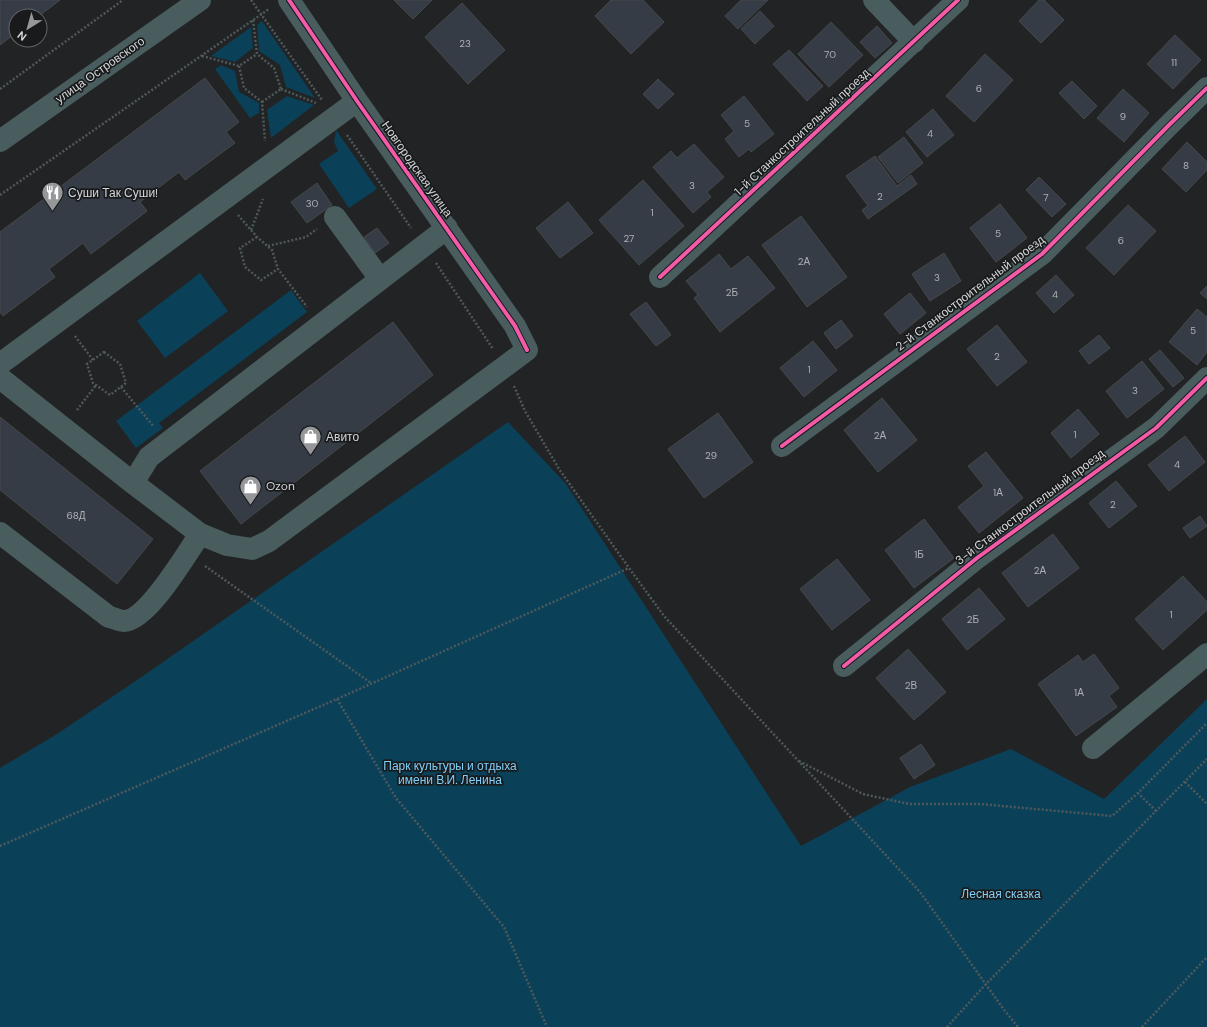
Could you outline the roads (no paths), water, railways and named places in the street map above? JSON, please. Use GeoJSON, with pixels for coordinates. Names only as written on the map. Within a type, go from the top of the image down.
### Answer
{"type":"FeatureCollection","features":[{"type":"Feature","properties":{"kind":"street","name":"улица Островского"},"geometry":{"type":"LineString","coordinates":[[0,141],[200,0]]}},
{"type":"Feature","properties":{"kind":"street","name":"Новгородская улица"},"geometry":{"type":"LineString","coordinates":[[200,534],[227,545],[252,549],[269,541],[527,350],[515,326],[357,101],[289,0]]}},
{"type":"Feature","properties":{"kind":"street"},"geometry":{"type":"LineString","coordinates":[[874,0],[914,42]]}},
{"type":"Feature","properties":{"kind":"street","name":"1-й Станкостроительный проезд"},"geometry":{"type":"LineString","coordinates":[[660,277],[958,0]]}},
{"type":"Feature","properties":{"kind":"street","name":"2-й Станкостроительный проезд"},"geometry":{"type":"LineString","coordinates":[[782,446],[1042,254],[1207,88]]}},
{"type":"Feature","properties":{"kind":"street"},"geometry":{"type":"LineString","coordinates":[[0,364],[267,167],[331,112],[357,101]]}},
{"type":"Feature","properties":{"kind":"street"},"geometry":{"type":"LineString","coordinates":[[335,217],[380,279]]}},
{"type":"Feature","properties":{"kind":"street"},"geometry":{"type":"LineString","coordinates":[[133,483],[149,457],[447,228]]}},
{"type":"Feature","properties":{"kind":"street"},"geometry":{"type":"LineString","coordinates":[[0,378],[200,534],[154,600],[142,613],[125,621],[109,617],[0,533]]}},
{"type":"Feature","properties":{"kind":"street","name":"3-й Станкостроительный проезд"},"geometry":{"type":"LineString","coordinates":[[844,666],[977,558],[1156,428],[1207,378]]}},
{"type":"Feature","properties":{"kind":"street"},"geometry":{"type":"LineString","coordinates":[[1094,748],[1207,654]]}},
{"type":"Feature","properties":{"kind":"place","name":"Суши Так Суши!"},"geometry":{"type":"Point","coordinates":[52,212]}},
{"type":"Feature","properties":{"kind":"place","name":"Авито"},"geometry":{"type":"Point","coordinates":[311,456]}},
{"type":"Feature","properties":{"kind":"place","name":"Ozon"},"geometry":{"type":"Point","coordinates":[250,506]}},
{"type":"Feature","properties":{"kind":"park label","name":"Парк культуры и отдыха имени В.И. Ленина"},"geometry":{"type":"Point","coordinates":[450,773]}},
{"type":"Feature","properties":{"kind":"park label","name":"Лесная сказка"},"geometry":{"type":"Point","coordinates":[1001,894]}}]}
